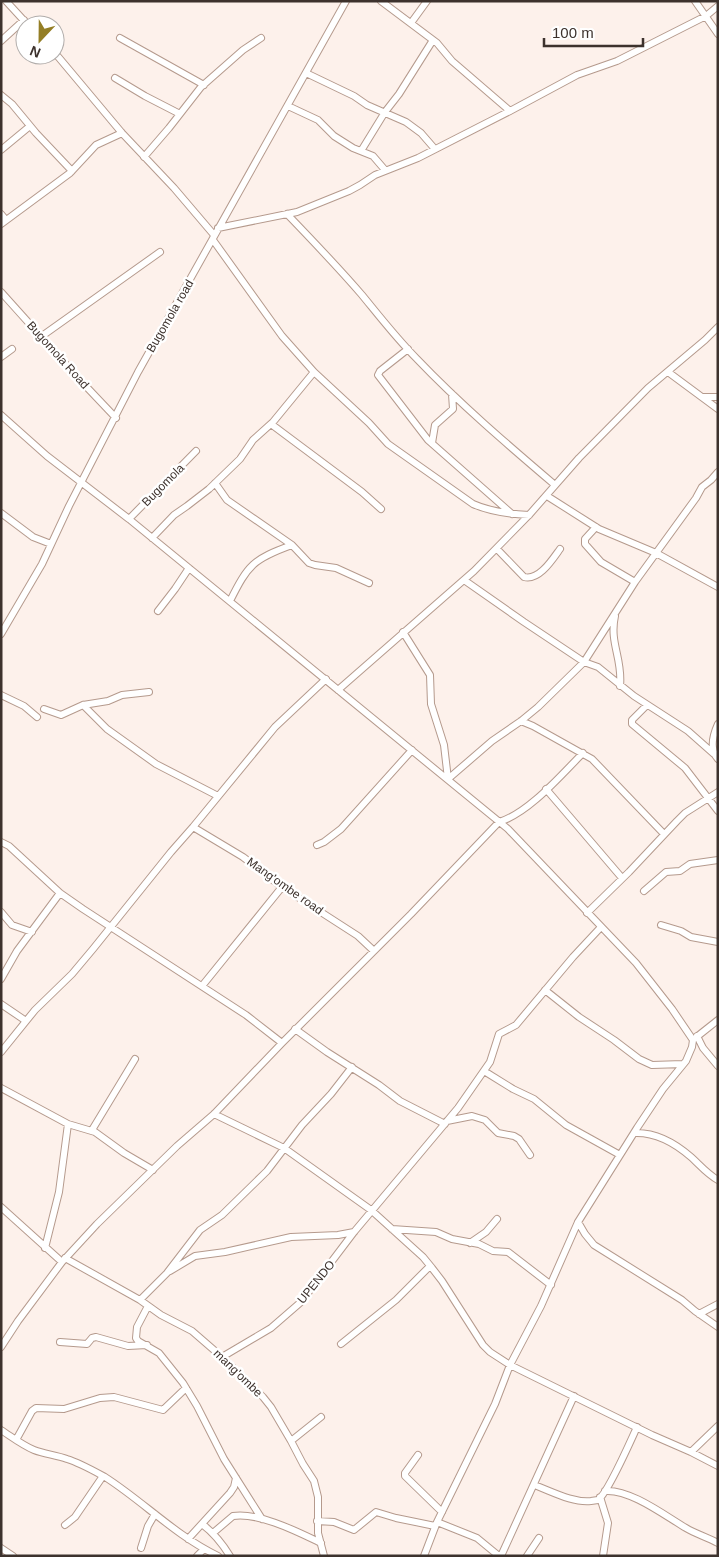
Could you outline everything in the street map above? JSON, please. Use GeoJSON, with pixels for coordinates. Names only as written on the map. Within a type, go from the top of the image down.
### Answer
{"type":"FeatureCollection","features":[{"type":"Feature","properties":{"kind":"street"},"geometry":{"type":"LineString","coordinates":[[6,1],[19,15]]}},
{"type":"Feature","properties":{"kind":"street","name":"Bugomola road"},"geometry":{"type":"LineString","coordinates":[[1,634],[42,564],[138,372],[346,1]]}},
{"type":"Feature","properties":{"kind":"street"},"geometry":{"type":"LineString","coordinates":[[381,1],[433,40],[452,61],[510,111]]}},
{"type":"Feature","properties":{"kind":"street"},"geometry":{"type":"LineString","coordinates":[[411,24],[427,1]]}},
{"type":"Feature","properties":{"kind":"street"},"geometry":{"type":"LineString","coordinates":[[695,1],[718,34]]}},
{"type":"Feature","properties":{"kind":"street"},"geometry":{"type":"LineString","coordinates":[[218,228],[305,210],[321,201],[349,191],[385,170],[418,158],[577,75],[617,61],[706,16],[718,6]]}},
{"type":"Feature","properties":{"kind":"street"},"geometry":{"type":"LineString","coordinates":[[1,41],[15,31]]}},
{"type":"Feature","properties":{"kind":"street"},"geometry":{"type":"LineString","coordinates":[[120,38],[204,85]]}},
{"type":"Feature","properties":{"kind":"street"},"geometry":{"type":"LineString","coordinates":[[144,157],[194,95],[237,55],[261,38]]}},
{"type":"Feature","properties":{"kind":"street"},"geometry":{"type":"LineString","coordinates":[[361,151],[433,40]]}},
{"type":"Feature","properties":{"kind":"street"},"geometry":{"type":"LineString","coordinates":[[64,65],[122,133],[174,188],[214,237],[282,336],[314,372],[394,448],[473,504],[485,509],[529,515]]}},
{"type":"Feature","properties":{"kind":"street"},"geometry":{"type":"LineString","coordinates":[[306,73],[414,128],[434,148]]}},
{"type":"Feature","properties":{"kind":"street"},"geometry":{"type":"LineString","coordinates":[[115,78],[180,114]]}},
{"type":"Feature","properties":{"kind":"street"},"geometry":{"type":"LineString","coordinates":[[1,95],[12,104],[72,172]]}},
{"type":"Feature","properties":{"kind":"street"},"geometry":{"type":"LineString","coordinates":[[288,106],[318,120],[330,134],[372,156],[385,170]]}},
{"type":"Feature","properties":{"kind":"street"},"geometry":{"type":"LineString","coordinates":[[1,150],[30,126]]}},
{"type":"Feature","properties":{"kind":"street"},"geometry":{"type":"LineString","coordinates":[[1,214],[4,222],[72,172],[96,145],[122,133]]}},
{"type":"Feature","properties":{"kind":"street"},"geometry":{"type":"LineString","coordinates":[[287,214],[335,264],[386,326],[452,394],[555,485]]}},
{"type":"Feature","properties":{"kind":"street"},"geometry":{"type":"LineString","coordinates":[[42,336],[160,252]]}},
{"type":"Feature","properties":{"kind":"street","name":"Bugomola Road"},"geometry":{"type":"LineString","coordinates":[[1,292],[116,418]]}},
{"type":"Feature","properties":{"kind":"street"},"geometry":{"type":"LineString","coordinates":[[338,690],[497,549],[547,496],[579,458],[648,388],[718,327]]}},
{"type":"Feature","properties":{"kind":"street"},"geometry":{"type":"LineString","coordinates":[[1,357],[12,349]]}},
{"type":"Feature","properties":{"kind":"street"},"geometry":{"type":"LineString","coordinates":[[408,349],[380,371],[378,375],[432,443],[512,514]]}},
{"type":"Feature","properties":{"kind":"street"},"geometry":{"type":"LineString","coordinates":[[152,538],[174,515],[215,484],[240,459],[253,440],[271,424],[314,372]]}},
{"type":"Feature","properties":{"kind":"street"},"geometry":{"type":"LineString","coordinates":[[668,372],[718,409]]}},
{"type":"Feature","properties":{"kind":"street"},"geometry":{"type":"LineString","coordinates":[[432,443],[435,425],[453,409],[452,394]]}},
{"type":"Feature","properties":{"kind":"street"},"geometry":{"type":"LineString","coordinates":[[703,397],[718,398]]}},
{"type":"Feature","properties":{"kind":"street"},"geometry":{"type":"LineString","coordinates":[[1,415],[47,456],[129,519],[508,829],[616,941],[647,976],[718,1066]]}},
{"type":"Feature","properties":{"kind":"street"},"geometry":{"type":"LineString","coordinates":[[271,424],[362,492],[381,509]]}},
{"type":"Feature","properties":{"kind":"street","name":"Bugomola"},"geometry":{"type":"LineString","coordinates":[[129,519],[196,451]]}},
{"type":"Feature","properties":{"kind":"street"},"geometry":{"type":"LineString","coordinates":[[448,779],[492,741],[521,722],[584,662],[635,582],[702,487],[718,472]]}},
{"type":"Feature","properties":{"kind":"street"},"geometry":{"type":"LineString","coordinates":[[215,484],[227,500],[292,546],[312,565],[336,568],[369,583]]}},
{"type":"Feature","properties":{"kind":"street"},"geometry":{"type":"LineString","coordinates":[[547,496],[596,527],[656,553],[718,587]]}},
{"type":"Feature","properties":{"kind":"street"},"geometry":{"type":"LineString","coordinates":[[1,513],[33,537],[51,544]]}},
{"type":"Feature","properties":{"kind":"street"},"geometry":{"type":"LineString","coordinates":[[596,527],[586,539],[585,544],[601,562],[635,582]]}},
{"type":"Feature","properties":{"kind":"street"},"geometry":{"type":"LineString","coordinates":[[230,601],[242,577],[256,562],[268,554],[292,546]]}},
{"type":"Feature","properties":{"kind":"street"},"geometry":{"type":"LineString","coordinates":[[497,549],[524,577],[528,578],[533,577],[545,568],[560,549]]}},
{"type":"Feature","properties":{"kind":"street"},"geometry":{"type":"LineString","coordinates":[[158,610],[189,568]]}},
{"type":"Feature","properties":{"kind":"street"},"geometry":{"type":"LineString","coordinates":[[464,580],[584,662],[598,667],[620,686],[688,731],[716,757]]}},
{"type":"Feature","properties":{"kind":"street"},"geometry":{"type":"LineString","coordinates":[[615,612],[612,632],[621,667],[620,686]]}},
{"type":"Feature","properties":{"kind":"street"},"geometry":{"type":"LineString","coordinates":[[403,632],[430,675],[431,704],[444,745],[448,779]]}},
{"type":"Feature","properties":{"kind":"street"},"geometry":{"type":"LineString","coordinates":[[1,1052],[26,1021],[72,974],[275,727],[326,679]]}},
{"type":"Feature","properties":{"kind":"street"},"geometry":{"type":"LineString","coordinates":[[44,709],[61,715],[83,705],[108,701],[124,694],[148,692]]}},
{"type":"Feature","properties":{"kind":"street"},"geometry":{"type":"LineString","coordinates":[[1,695],[24,706],[37,717]]}},
{"type":"Feature","properties":{"kind":"street"},"geometry":{"type":"LineString","coordinates":[[83,705],[107,729],[156,764],[218,796]]}},
{"type":"Feature","properties":{"kind":"street"},"geometry":{"type":"LineString","coordinates":[[647,705],[632,720],[632,724],[685,768],[718,812]]}},
{"type":"Feature","properties":{"kind":"street"},"geometry":{"type":"LineString","coordinates":[[521,722],[534,726],[584,754],[664,834]]}},
{"type":"Feature","properties":{"kind":"street"},"geometry":{"type":"LineString","coordinates":[[716,757],[713,741],[718,724]]}},
{"type":"Feature","properties":{"kind":"street"},"geometry":{"type":"LineString","coordinates":[[316,845],[324,842],[341,829],[412,750]]}},
{"type":"Feature","properties":{"kind":"street"},"geometry":{"type":"LineString","coordinates":[[1,1347],[64,1260],[97,1224],[177,1146],[214,1114],[499,822],[514,817],[584,754]]}},
{"type":"Feature","properties":{"kind":"street"},"geometry":{"type":"LineString","coordinates":[[546,789],[622,878]]}},
{"type":"Feature","properties":{"kind":"street"},"geometry":{"type":"LineString","coordinates":[[587,913],[685,813],[718,792]]}},
{"type":"Feature","properties":{"kind":"street","name":"Mang'ombe road"},"geometry":{"type":"LineString","coordinates":[[193,827],[243,857],[282,887],[358,936],[374,951]]}},
{"type":"Feature","properties":{"kind":"street"},"geometry":{"type":"LineString","coordinates":[[1,842],[8,846],[60,893],[246,1015],[282,1043]]}},
{"type":"Feature","properties":{"kind":"street"},"geometry":{"type":"LineString","coordinates":[[644,891],[666,872],[680,871],[690,864],[718,860]]}},
{"type":"Feature","properties":{"kind":"street"},"geometry":{"type":"LineString","coordinates":[[202,986],[282,887]]}},
{"type":"Feature","properties":{"kind":"street"},"geometry":{"type":"LineString","coordinates":[[1,979],[17,951],[60,893]]}},
{"type":"Feature","properties":{"kind":"street"},"geometry":{"type":"LineString","coordinates":[[1,912],[12,925],[32,932]]}},
{"type":"Feature","properties":{"kind":"street"},"geometry":{"type":"LineString","coordinates":[[661,925],[681,931],[691,937],[718,942]]}},
{"type":"Feature","properties":{"kind":"street","name":"UPENDO"},"geometry":{"type":"LineString","coordinates":[[222,1357],[272,1328],[301,1302],[371,1210],[446,1122],[484,1071],[492,1058],[499,1034],[516,1026],[573,957],[601,927]]}},
{"type":"Feature","properties":{"kind":"street"},"geometry":{"type":"LineString","coordinates":[[545,990],[638,1059],[652,1065],[683,1064]]}},
{"type":"Feature","properties":{"kind":"street"},"geometry":{"type":"LineString","coordinates":[[1,1004],[26,1021]]}},
{"type":"Feature","properties":{"kind":"street"},"geometry":{"type":"LineString","coordinates":[[424,1556],[436,1524],[495,1404],[510,1365],[542,1306],[578,1222],[634,1133],[690,1054],[695,1038],[716,1025]]}},
{"type":"Feature","properties":{"kind":"street"},"geometry":{"type":"LineString","coordinates":[[295,1029],[400,1101],[446,1122],[472,1116],[485,1120],[498,1133],[519,1138],[530,1155]]}},
{"type":"Feature","properties":{"kind":"street"},"geometry":{"type":"LineString","coordinates":[[92,1130],[135,1059]]}},
{"type":"Feature","properties":{"kind":"street"},"geometry":{"type":"LineString","coordinates":[[140,1300],[167,1274],[197,1234],[222,1215],[271,1167],[284,1148],[352,1067]]}},
{"type":"Feature","properties":{"kind":"street"},"geometry":{"type":"LineString","coordinates":[[484,1071],[534,1099],[566,1126],[620,1155]]}},
{"type":"Feature","properties":{"kind":"street"},"geometry":{"type":"LineString","coordinates":[[1,1088],[68,1124],[92,1130],[153,1170]]}},
{"type":"Feature","properties":{"kind":"street"},"geometry":{"type":"LineString","coordinates":[[214,1114],[284,1148],[371,1210],[430,1266],[442,1281],[483,1345],[490,1352],[510,1365],[718,1466]]}},
{"type":"Feature","properties":{"kind":"street"},"geometry":{"type":"LineString","coordinates":[[45,1248],[59,1192],[68,1124]]}},
{"type":"Feature","properties":{"kind":"street"},"geometry":{"type":"LineString","coordinates":[[634,1133],[658,1136],[690,1156],[707,1173],[718,1180]]}},
{"type":"Feature","properties":{"kind":"street","name":"mang'ombe"},"geometry":{"type":"LineString","coordinates":[[2,1210],[45,1248],[140,1300],[161,1315],[192,1332],[222,1357],[271,1407],[317,1488],[318,1532],[324,1556]]}},
{"type":"Feature","properties":{"kind":"street"},"geometry":{"type":"LineString","coordinates":[[470,1243],[486,1232],[497,1219]]}},
{"type":"Feature","properties":{"kind":"street"},"geometry":{"type":"LineString","coordinates":[[578,1222],[594,1245],[637,1270],[718,1327]]}},
{"type":"Feature","properties":{"kind":"street"},"geometry":{"type":"LineString","coordinates":[[392,1229],[436,1232],[450,1239],[478,1244],[494,1252],[509,1253],[551,1285]]}},
{"type":"Feature","properties":{"kind":"street"},"geometry":{"type":"LineString","coordinates":[[167,1274],[195,1256],[225,1252],[290,1237],[338,1235],[354,1232]]}},
{"type":"Feature","properties":{"kind":"street"},"geometry":{"type":"LineString","coordinates":[[341,1344],[396,1300],[430,1266]]}},
{"type":"Feature","properties":{"kind":"street"},"geometry":{"type":"LineString","coordinates":[[699,1314],[718,1304]]}},
{"type":"Feature","properties":{"kind":"street"},"geometry":{"type":"LineString","coordinates":[[148,1306],[137,1327],[138,1341],[148,1345],[158,1353],[186,1388],[236,1478],[262,1519]]}},
{"type":"Feature","properties":{"kind":"street"},"geometry":{"type":"LineString","coordinates":[[60,1342],[87,1344],[92,1338],[96,1337],[128,1346],[148,1345]]}},
{"type":"Feature","properties":{"kind":"street"},"geometry":{"type":"LineString","coordinates":[[16,1440],[32,1411],[36,1408],[64,1409],[100,1398],[114,1397],[163,1410],[186,1388]]}},
{"type":"Feature","properties":{"kind":"street"},"geometry":{"type":"LineString","coordinates":[[317,1521],[334,1522],[354,1530],[376,1512],[396,1518],[436,1524],[477,1538],[500,1556],[574,1396]]}},
{"type":"Feature","properties":{"kind":"street"},"geometry":{"type":"LineString","coordinates":[[291,1441],[321,1417]]}},
{"type":"Feature","properties":{"kind":"street"},"geometry":{"type":"LineString","coordinates":[[692,1452],[718,1426]]}},
{"type":"Feature","properties":{"kind":"street"},"geometry":{"type":"LineString","coordinates":[[534,1485],[581,1501],[591,1502],[600,1497],[623,1459],[637,1427]]}},
{"type":"Feature","properties":{"kind":"street"},"geometry":{"type":"LineString","coordinates":[[1,1430],[36,1450],[68,1459],[103,1476],[188,1539],[218,1556]]}},
{"type":"Feature","properties":{"kind":"street"},"geometry":{"type":"LineString","coordinates":[[418,1455],[405,1473],[405,1476],[442,1512]]}},
{"type":"Feature","properties":{"kind":"street"},"geometry":{"type":"LineString","coordinates":[[66,1525],[75,1517],[103,1476]]}},
{"type":"Feature","properties":{"kind":"street"},"geometry":{"type":"LineString","coordinates":[[188,1539],[230,1493],[236,1478]]}},
{"type":"Feature","properties":{"kind":"street"},"geometry":{"type":"LineString","coordinates":[[605,1491],[615,1490],[628,1495],[688,1529],[718,1543]]}},
{"type":"Feature","properties":{"kind":"street"},"geometry":{"type":"LineString","coordinates":[[600,1497],[608,1523],[603,1556]]}},
{"type":"Feature","properties":{"kind":"street"},"geometry":{"type":"LineString","coordinates":[[141,1548],[148,1526],[155,1514]]}},
{"type":"Feature","properties":{"kind":"street"},"geometry":{"type":"LineString","coordinates":[[213,1533],[233,1516],[246,1516],[262,1519],[322,1543]]}},
{"type":"Feature","properties":{"kind":"street"},"geometry":{"type":"LineString","coordinates":[[202,1524],[213,1533],[230,1556]]}},
{"type":"Feature","properties":{"kind":"street"},"geometry":{"type":"LineString","coordinates":[[527,1556],[539,1538]]}},
{"type":"Feature","properties":{"kind":"street"},"geometry":{"type":"LineString","coordinates":[[1,1548],[13,1556]]}},
{"type":"Feature","properties":{"kind":"street"},"geometry":{"type":"LineString","coordinates":[[197,1556],[204,1549]]}}]}
